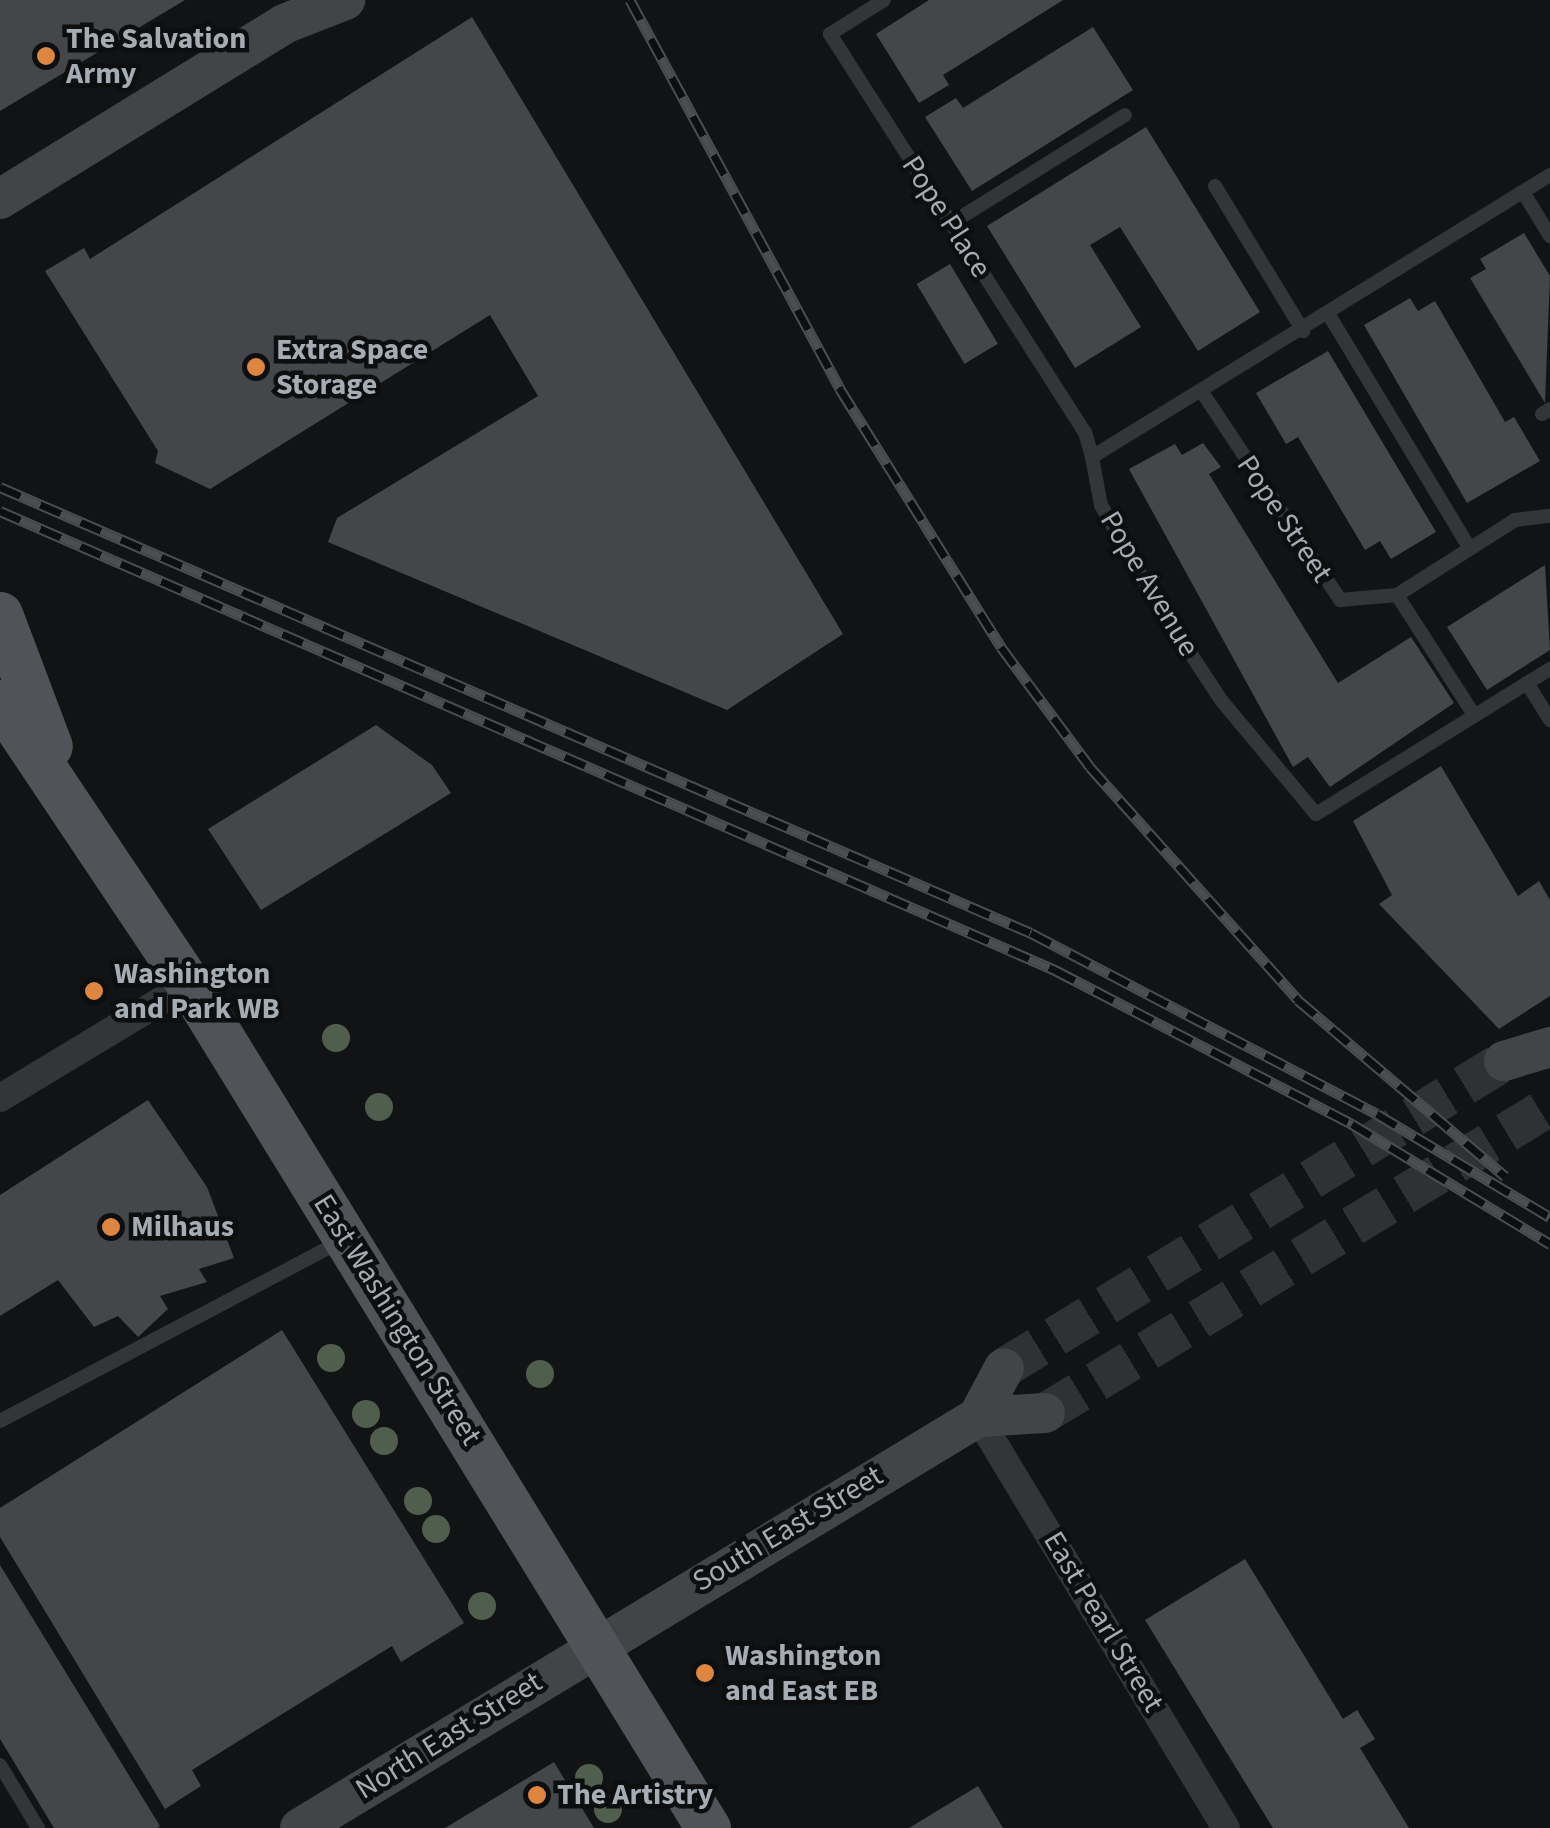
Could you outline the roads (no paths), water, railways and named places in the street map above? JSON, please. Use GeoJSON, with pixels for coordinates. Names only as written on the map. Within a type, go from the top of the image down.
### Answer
{"type":"FeatureCollection","features":[{"type":"Feature","properties":{"kind":"main road"},"geometry":{"type":"LineString","coordinates":[[0,199],[290,12],[344,0]]}},
{"type":"Feature","properties":{"kind":"main road","name":"East Washington Street"},"geometry":{"type":"LineString","coordinates":[[0,614],[77,818]]}},
{"type":"Feature","properties":{"kind":"main road","name":"East Washington Street"},"geometry":{"type":"LineString","coordinates":[[0,702],[189,984],[708,1828]]}},
{"type":"Feature","properties":{"kind":"main road","name":"East Washington Street"},"geometry":{"type":"LineString","coordinates":[[0,744],[77,818]]}},
{"type":"Feature","properties":{"kind":"main road"},"geometry":{"type":"LineString","coordinates":[[1504,1061],[1550,1047]]}},
{"type":"Feature","properties":{"kind":"main road"},"geometry":{"type":"LineString","coordinates":[[978,1416],[1004,1368]]}},
{"type":"Feature","properties":{"kind":"main road","name":"South East Street"},"geometry":{"type":"LineString","coordinates":[[597,1642],[978,1416],[1044,1413]]}},
{"type":"Feature","properties":{"kind":"main road","name":"North East Street"},"geometry":{"type":"LineString","coordinates":[[300,1828],[597,1642]]}},
{"type":"Feature","properties":{"kind":"street"},"geometry":{"type":"LineString","coordinates":[[0,1098],[189,984]]}},
{"type":"Feature","properties":{"kind":"street","name":"East Pearl Street"},"geometry":{"type":"LineString","coordinates":[[978,1416],[1226,1828]]}},
{"type":"Feature","properties":{"kind":"lane","name":"Pope Place"},"geometry":{"type":"LineString","coordinates":[[884,0],[830,34],[1092,457]]}},
{"type":"Feature","properties":{"kind":"lane"},"geometry":{"type":"LineString","coordinates":[[950,224],[1125,114]]}},
{"type":"Feature","properties":{"kind":"lane"},"geometry":{"type":"LineString","coordinates":[[1092,457],[1329,315],[1550,175]]}},
{"type":"Feature","properties":{"kind":"lane"},"geometry":{"type":"LineString","coordinates":[[1215,186],[1303,331]]}},
{"type":"Feature","properties":{"kind":"lane"},"geometry":{"type":"LineString","coordinates":[[1522,192],[1550,236]]}},
{"type":"Feature","properties":{"kind":"lane"},"geometry":{"type":"LineString","coordinates":[[1329,315],[1470,549]]}},
{"type":"Feature","properties":{"kind":"lane","name":"Pope Street"},"geometry":{"type":"LineString","coordinates":[[1202,392],[1315,574],[1340,600],[1396,595],[1516,520],[1550,516]]}},
{"type":"Feature","properties":{"kind":"lane","name":"Pope Avenue"},"geometry":{"type":"LineString","coordinates":[[1092,457],[1101,505],[1151,592],[1220,700],[1316,814],[1550,669]]}},
{"type":"Feature","properties":{"kind":"lane"},"geometry":{"type":"LineString","coordinates":[[1396,595],[1474,715]]}},
{"type":"Feature","properties":{"kind":"lane"},"geometry":{"type":"LineString","coordinates":[[1526,683],[1550,720]]}},
{"type":"Feature","properties":{"kind":"lane"},"geometry":{"type":"LineString","coordinates":[[0,1421],[346,1238]]}},
{"type":"Feature","properties":{"kind":"lane"},"geometry":{"type":"LineString","coordinates":[[0,1765],[38,1828]]}},
{"type":"Feature","properties":{"kind":"tunnel"},"geometry":{"type":"LineString","coordinates":[[1004,1368],[1504,1061]]}},
{"type":"Feature","properties":{"kind":"tunnel"},"geometry":{"type":"LineString","coordinates":[[1045,1413],[1550,1106]]}},
{"type":"Feature","properties":{"kind":"railway"},"geometry":{"type":"LineString","coordinates":[[630,0],[840,389],[1001,647],[1090,767],[1298,1000],[1505,1176]]}},
{"type":"Feature","properties":{"kind":"railway"},"geometry":{"type":"LineString","coordinates":[[0,487],[1031,933],[1377,1114],[1550,1217]]}},
{"type":"Feature","properties":{"kind":"railway"},"geometry":{"type":"LineString","coordinates":[[0,511],[1055,970],[1352,1124],[1550,1244]]}},
{"type":"Feature","properties":{"kind":"place","name":"The Salvation Army"},"geometry":{"type":"Point","coordinates":[46,56]}},
{"type":"Feature","properties":{"kind":"place","name":"Extra Space Storage"},"geometry":{"type":"Point","coordinates":[256,367]}},
{"type":"Feature","properties":{"kind":"place","name":"Washington and Park WB"},"geometry":{"type":"Point","coordinates":[94,991]}},
{"type":"Feature","properties":{"kind":"place","name":"Milhaus"},"geometry":{"type":"Point","coordinates":[111,1227]}},
{"type":"Feature","properties":{"kind":"place","name":"Washington and East EB"},"geometry":{"type":"Point","coordinates":[705,1673]}},
{"type":"Feature","properties":{"kind":"place","name":"The Artistry"},"geometry":{"type":"Point","coordinates":[537,1795]}}]}
